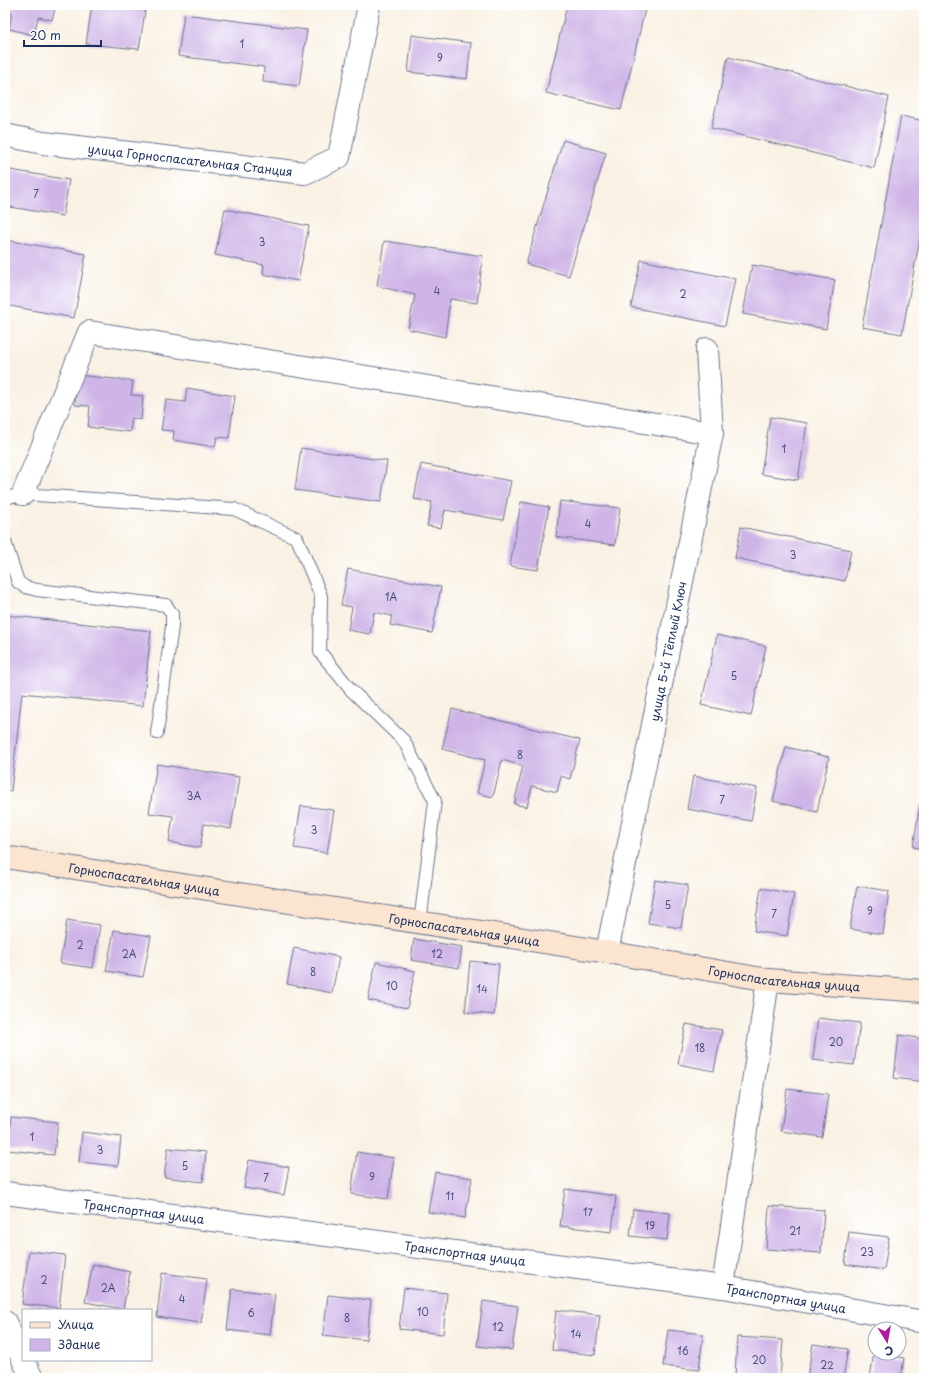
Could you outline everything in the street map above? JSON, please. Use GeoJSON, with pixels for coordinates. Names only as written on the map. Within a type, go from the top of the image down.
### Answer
{"type":"FeatureCollection","features":[{"type":"Feature","properties":{"kind":"main road","name":"Горноспасательная улица"},"geometry":{"type":"LineString","coordinates":[[5,857],[607,952],[768,980],[924,991]]}},
{"type":"Feature","properties":{"kind":"street","name":"улица Горноспасательная Станция"},"geometry":{"type":"LineString","coordinates":[[5,135],[43,143],[305,173],[339,157],[369,5]]}},
{"type":"Feature","properties":{"kind":"street"},"geometry":{"type":"LineString","coordinates":[[14,496],[89,332],[712,433]]}},
{"type":"Feature","properties":{"kind":"street","name":"улица 5-й Тёплый Ключ"},"geometry":{"type":"LineString","coordinates":[[607,952],[712,433],[707,349]]}},
{"type":"Feature","properties":{"kind":"street"},"geometry":{"type":"LineString","coordinates":[[723,1287],[768,980]]}},
{"type":"Feature","properties":{"kind":"street","name":"Транспортная улица"},"geometry":{"type":"LineString","coordinates":[[5,1193],[723,1287],[924,1322]]}},
{"type":"Feature","properties":{"kind":"street"},"geometry":{"type":"LineString","coordinates":[[5,1322],[22,1358]]}},
{"type":"Feature","properties":{"kind":"street"},"geometry":{"type":"LineString","coordinates":[[24,1361],[32,1378]]}},
{"type":"Feature","properties":{"kind":"lane"},"geometry":{"type":"LineString","coordinates":[[14,496],[234,509],[298,538],[320,596],[320,652],[351,690],[404,741],[435,801],[420,923]]}},
{"type":"Feature","properties":{"kind":"lane"},"geometry":{"type":"LineString","coordinates":[[5,542],[18,582],[25,587],[37,590],[166,605],[172,614],[172,627],[157,733]]}},
{"type":"Feature","properties":{"kind":"building"},"geometry":{"type":"Polygon","coordinates":[[[5,5],[56,5],[52,20],[38,17],[34,35],[9,29],[12,12],[5,11],[5,5]]]}},
{"type":"Feature","properties":{"kind":"building"},"geometry":{"type":"Polygon","coordinates":[[[92,5],[146,5],[139,49],[86,44],[92,5]]]}},
{"type":"Feature","properties":{"kind":"building"},"geometry":{"type":"Polygon","coordinates":[[[567,5],[646,5],[621,110],[546,93],[567,5]]]}},
{"type":"Feature","properties":{"kind":"building"},"geometry":{"type":"Polygon","coordinates":[[[184,14],[307,30],[299,86],[263,82],[264,67],[178,56],[184,14]]]}},
{"type":"Feature","properties":{"kind":"building"},"geometry":{"type":"Polygon","coordinates":[[[412,35],[471,43],[467,79],[408,72],[412,35]]]}},
{"type":"Feature","properties":{"kind":"building"},"geometry":{"type":"Polygon","coordinates":[[[728,57],[889,97],[874,168],[711,128],[728,57]]]}},
{"type":"Feature","properties":{"kind":"building"},"geometry":{"type":"Polygon","coordinates":[[[901,116],[924,121],[924,216],[902,334],[862,327],[901,116]]]}},
{"type":"Feature","properties":{"kind":"building"},"geometry":{"type":"Polygon","coordinates":[[[563,140],[606,153],[569,276],[526,264],[563,140]]]}},
{"type":"Feature","properties":{"kind":"building"},"geometry":{"type":"Polygon","coordinates":[[[5,169],[69,180],[63,216],[5,206],[5,169]]]}},
{"type":"Feature","properties":{"kind":"building"},"geometry":{"type":"Polygon","coordinates":[[[225,209],[309,226],[298,281],[263,274],[264,265],[215,255],[225,209]]]}},
{"type":"Feature","properties":{"kind":"building"},"geometry":{"type":"Polygon","coordinates":[[[6,240],[86,254],[74,318],[5,305],[6,240]]]}},
{"type":"Feature","properties":{"kind":"building"},"geometry":{"type":"Polygon","coordinates":[[[384,241],[483,256],[477,303],[450,299],[445,337],[408,329],[415,295],[377,286],[384,241]]]}},
{"type":"Feature","properties":{"kind":"building"},"geometry":{"type":"Polygon","coordinates":[[[641,260],[735,279],[725,326],[631,307],[641,260]]]}},
{"type":"Feature","properties":{"kind":"building"},"geometry":{"type":"Polygon","coordinates":[[[752,265],[835,280],[826,329],[743,314],[752,265]]]}},
{"type":"Feature","properties":{"kind":"building"},"geometry":{"type":"Polygon","coordinates":[[[78,375],[133,381],[131,395],[143,396],[141,420],[132,418],[130,432],[88,427],[90,406],[75,405],[78,375]]]}},
{"type":"Feature","properties":{"kind":"building"},"geometry":{"type":"Polygon","coordinates":[[[187,388],[235,396],[229,438],[217,437],[215,447],[173,440],[174,431],[161,430],[166,400],[185,402],[187,388]]]}},
{"type":"Feature","properties":{"kind":"building"},"geometry":{"type":"Polygon","coordinates":[[[770,417],[807,423],[798,480],[761,474],[770,417]]]}},
{"type":"Feature","properties":{"kind":"building"},"geometry":{"type":"Polygon","coordinates":[[[301,448],[387,461],[381,502],[295,490],[301,448]]]}},
{"type":"Feature","properties":{"kind":"building"},"geometry":{"type":"Polygon","coordinates":[[[421,464],[511,481],[503,520],[445,510],[441,528],[427,526],[432,502],[414,499],[421,464]]]}},
{"type":"Feature","properties":{"kind":"building"},"geometry":{"type":"Polygon","coordinates":[[[560,501],[620,508],[615,545],[556,537],[560,501]]]}},
{"type":"Feature","properties":{"kind":"building"},"geometry":{"type":"Polygon","coordinates":[[[521,502],[549,507],[538,570],[510,566],[521,502]]]}},
{"type":"Feature","properties":{"kind":"building"},"geometry":{"type":"Polygon","coordinates":[[[741,527],[851,550],[845,581],[735,558],[741,527]]]}},
{"type":"Feature","properties":{"kind":"building"},"geometry":{"type":"Polygon","coordinates":[[[348,569],[441,587],[432,633],[390,625],[392,616],[374,612],[370,634],[348,630],[352,607],[341,605],[348,569]]]}},
{"type":"Feature","properties":{"kind":"building"},"geometry":{"type":"Polygon","coordinates":[[[5,615],[151,631],[143,706],[22,693],[11,791],[5,791],[5,615]]]}},
{"type":"Feature","properties":{"kind":"building"},"geometry":{"type":"Polygon","coordinates":[[[717,635],[766,646],[751,716],[701,705],[717,635]]]}},
{"type":"Feature","properties":{"kind":"building"},"geometry":{"type":"Polygon","coordinates":[[[452,709],[580,740],[570,779],[561,776],[557,792],[532,786],[527,807],[514,804],[523,766],[502,760],[493,797],[477,793],[485,760],[442,749],[452,709]]]}},
{"type":"Feature","properties":{"kind":"building"},"geometry":{"type":"Polygon","coordinates":[[[786,747],[829,757],[817,812],[773,801],[786,747]]]}},
{"type":"Feature","properties":{"kind":"building"},"geometry":{"type":"Polygon","coordinates":[[[157,764],[239,777],[231,829],[204,824],[200,848],[169,842],[173,816],[149,813],[157,764]]]}},
{"type":"Feature","properties":{"kind":"building"},"geometry":{"type":"Polygon","coordinates":[[[693,776],[757,788],[751,821],[687,809],[693,776]]]}},
{"type":"Feature","properties":{"kind":"building"},"geometry":{"type":"Polygon","coordinates":[[[920,805],[924,805],[924,849],[913,847],[920,805]]]}},
{"type":"Feature","properties":{"kind":"building"},"geometry":{"type":"Polygon","coordinates":[[[301,806],[334,810],[327,853],[294,848],[301,806]]]}},
{"type":"Feature","properties":{"kind":"building"},"geometry":{"type":"Polygon","coordinates":[[[655,880],[688,885],[681,928],[648,923],[655,880]]]}},
{"type":"Feature","properties":{"kind":"building"},"geometry":{"type":"Polygon","coordinates":[[[857,886],[889,891],[883,934],[850,929],[857,886]]]}},
{"type":"Feature","properties":{"kind":"building"},"geometry":{"type":"Polygon","coordinates":[[[761,888],[794,894],[787,936],[754,931],[761,888]]]}},
{"type":"Feature","properties":{"kind":"building"},"geometry":{"type":"Polygon","coordinates":[[[67,920],[100,925],[93,968],[60,963],[67,920]]]}},
{"type":"Feature","properties":{"kind":"building"},"geometry":{"type":"Polygon","coordinates":[[[114,930],[151,936],[143,977],[106,971],[114,930]]]}},
{"type":"Feature","properties":{"kind":"building"},"geometry":{"type":"Polygon","coordinates":[[[414,939],[462,947],[459,968],[411,960],[414,939]]]}},
{"type":"Feature","properties":{"kind":"building"},"geometry":{"type":"Polygon","coordinates":[[[294,948],[339,957],[332,993],[287,984],[294,948]]]}},
{"type":"Feature","properties":{"kind":"building"},"geometry":{"type":"Polygon","coordinates":[[[470,961],[499,964],[494,1015],[465,1012],[470,961]]]}},
{"type":"Feature","properties":{"kind":"building"},"geometry":{"type":"Polygon","coordinates":[[[376,962],[415,971],[407,1008],[368,1000],[376,962]]]}},
{"type":"Feature","properties":{"kind":"building"},"geometry":{"type":"Polygon","coordinates":[[[818,1018],[860,1023],[854,1065],[813,1060],[818,1018]]]}},
{"type":"Feature","properties":{"kind":"building"},"geometry":{"type":"Polygon","coordinates":[[[686,1024],[722,1030],[714,1071],[678,1064],[686,1024]]]}},
{"type":"Feature","properties":{"kind":"building"},"geometry":{"type":"Polygon","coordinates":[[[899,1035],[924,1039],[924,1082],[894,1078],[899,1035]]]}},
{"type":"Feature","properties":{"kind":"building"},"geometry":{"type":"Polygon","coordinates":[[[787,1089],[828,1094],[822,1137],[781,1131],[787,1089]]]}},
{"type":"Feature","properties":{"kind":"building"},"geometry":{"type":"Polygon","coordinates":[[[11,1117],[58,1122],[54,1155],[7,1150],[11,1117]]]}},
{"type":"Feature","properties":{"kind":"building"},"geometry":{"type":"Polygon","coordinates":[[[82,1132],[121,1137],[118,1166],[79,1162],[82,1132]]]}},
{"type":"Feature","properties":{"kind":"building"},"geometry":{"type":"Polygon","coordinates":[[[168,1148],[206,1152],[203,1182],[164,1177],[168,1148]]]}},
{"type":"Feature","properties":{"kind":"building"},"geometry":{"type":"Polygon","coordinates":[[[357,1152],[394,1158],[388,1199],[351,1194],[357,1152]]]}},
{"type":"Feature","properties":{"kind":"building"},"geometry":{"type":"Polygon","coordinates":[[[249,1160],[289,1167],[284,1195],[244,1188],[249,1160]]]}},
{"type":"Feature","properties":{"kind":"building"},"geometry":{"type":"Polygon","coordinates":[[[435,1172],[472,1178],[465,1218],[428,1212],[435,1172]]]}},
{"type":"Feature","properties":{"kind":"building"},"geometry":{"type":"Polygon","coordinates":[[[565,1189],[616,1196],[612,1232],[560,1226],[565,1189]]]}},
{"type":"Feature","properties":{"kind":"building"},"geometry":{"type":"Polygon","coordinates":[[[769,1206],[824,1210],[821,1253],[766,1249],[769,1206]]]}},
{"type":"Feature","properties":{"kind":"building"},"geometry":{"type":"Polygon","coordinates":[[[633,1209],[670,1213],[667,1240],[630,1236],[633,1209]]]}},
{"type":"Feature","properties":{"kind":"building"},"geometry":{"type":"Polygon","coordinates":[[[849,1232],[889,1237],[884,1270],[845,1264],[849,1232]]]}},
{"type":"Feature","properties":{"kind":"building"},"geometry":{"type":"Polygon","coordinates":[[[29,1251],[65,1255],[59,1308],[22,1304],[29,1251]]]}},
{"type":"Feature","properties":{"kind":"building"},"geometry":{"type":"Polygon","coordinates":[[[93,1264],[130,1272],[123,1309],[85,1302],[93,1264]]]}},
{"type":"Feature","properties":{"kind":"building"},"geometry":{"type":"Polygon","coordinates":[[[162,1273],[207,1279],[201,1323],[157,1317],[162,1273]]]}},
{"type":"Feature","properties":{"kind":"building"},"geometry":{"type":"Polygon","coordinates":[[[404,1288],[447,1293],[443,1334],[399,1329],[404,1288]]]}},
{"type":"Feature","properties":{"kind":"building"},"geometry":{"type":"Polygon","coordinates":[[[232,1289],[275,1294],[270,1335],[227,1330],[232,1289]]]}},
{"type":"Feature","properties":{"kind":"building"},"geometry":{"type":"Polygon","coordinates":[[[328,1295],[371,1300],[366,1340],[323,1335],[328,1295]]]}},
{"type":"Feature","properties":{"kind":"building"},"geometry":{"type":"Polygon","coordinates":[[[483,1301],[518,1306],[512,1350],[477,1346],[483,1301]]]}},
{"type":"Feature","properties":{"kind":"building"},"geometry":{"type":"Polygon","coordinates":[[[556,1310],[600,1315],[595,1355],[552,1350],[556,1310]]]}},
{"type":"Feature","properties":{"kind":"building"},"geometry":{"type":"Polygon","coordinates":[[[668,1330],[703,1334],[699,1370],[663,1366],[668,1330]]]}},
{"type":"Feature","properties":{"kind":"building"},"geometry":{"type":"Polygon","coordinates":[[[737,1337],[783,1340],[780,1378],[735,1378],[737,1337]]]}},
{"type":"Feature","properties":{"kind":"building"},"geometry":{"type":"Polygon","coordinates":[[[813,1344],[848,1349],[843,1378],[807,1378],[813,1344]]]}},
{"type":"Feature","properties":{"kind":"building"},"geometry":{"type":"Polygon","coordinates":[[[873,1361],[904,1361],[901,1378],[870,1378],[873,1361]]]}}]}
